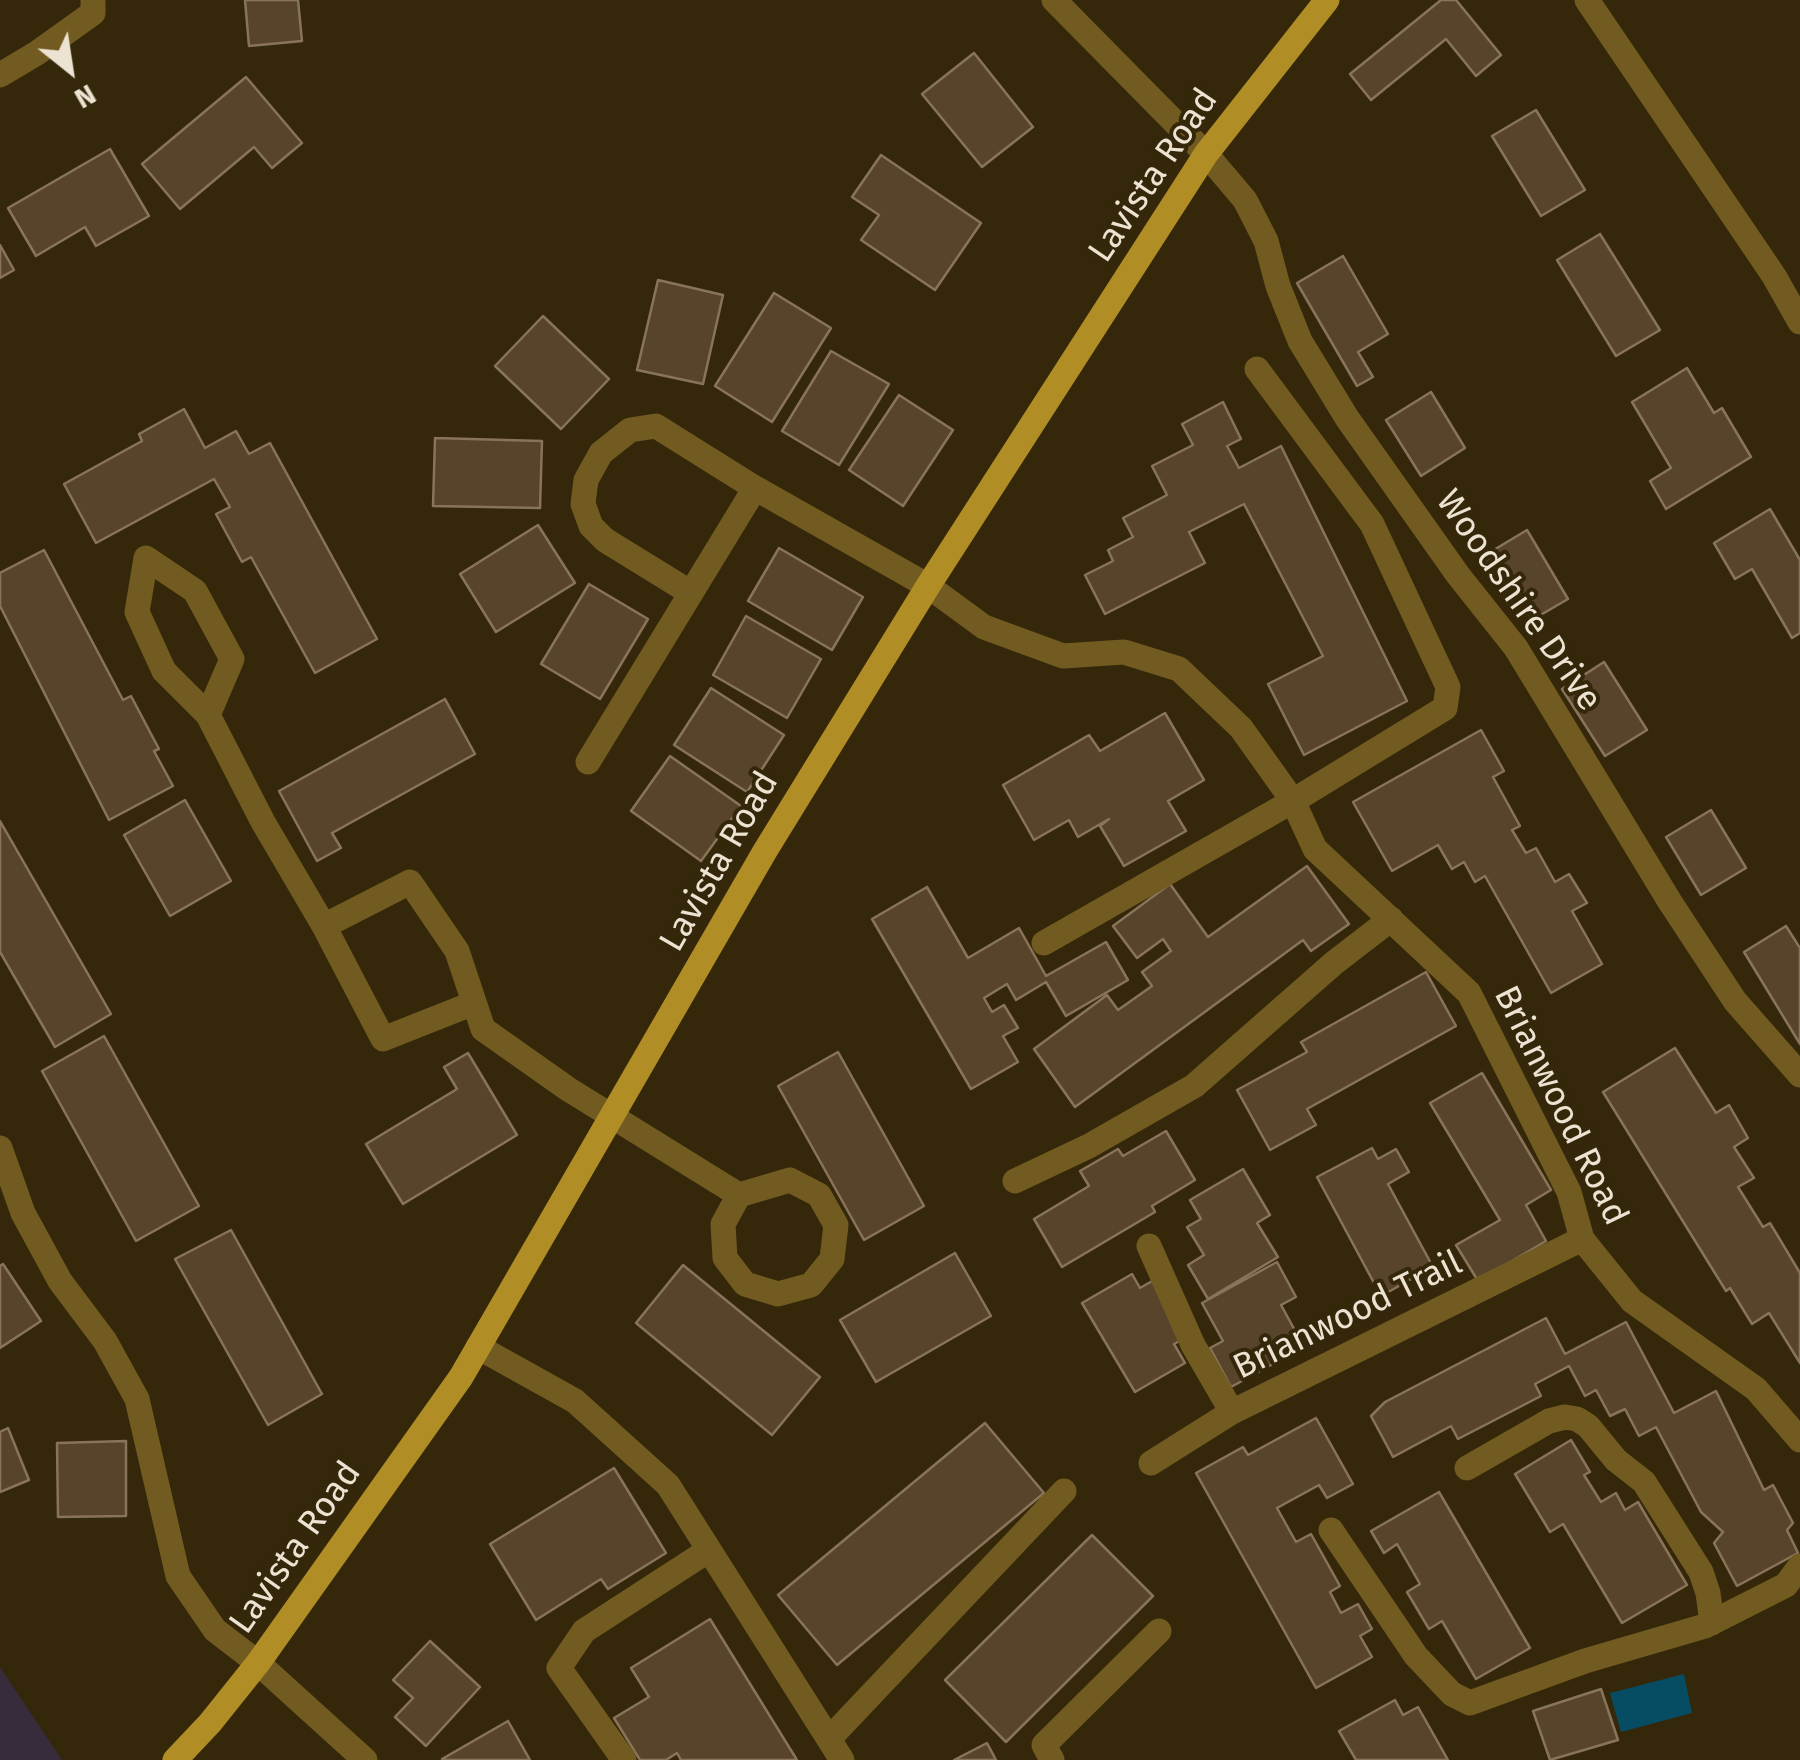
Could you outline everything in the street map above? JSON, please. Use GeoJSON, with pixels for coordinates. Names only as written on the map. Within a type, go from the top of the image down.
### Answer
{"type":"FeatureCollection","features":[{"type":"Feature","properties":{"kind":"main road","name":"Lavista Road"},"geometry":{"type":"LineString","coordinates":[[175,1760],[258,1663],[450,1392],[766,851],[928,586],[1206,154],[1328,0]]}},
{"type":"Feature","properties":{"kind":"street"},"geometry":{"type":"LineString","coordinates":[[0,74],[38,53],[92,13],[93,0]]}},
{"type":"Feature","properties":{"kind":"street","name":"Woodshire Drive"},"geometry":{"type":"LineString","coordinates":[[1054,0],[1206,154],[1244,200],[1259,227],[1300,341],[1347,418],[1458,575],[1516,648],[1734,1000],[1800,1075]]}},
{"type":"Feature","properties":{"kind":"street"},"geometry":{"type":"LineString","coordinates":[[1587,0],[1774,276],[1800,322]]}},
{"type":"Feature","properties":{"kind":"street"},"geometry":{"type":"LineString","coordinates":[[1044,942],[1293,801],[1446,708],[1448,688],[1372,524],[1257,369]]}},
{"type":"Feature","properties":{"kind":"street","name":"Brianwood Road"},"geometry":{"type":"LineString","coordinates":[[691,593],[606,540],[591,526],[582,504],[586,480],[601,453],[630,430],[656,426],[928,586],[984,628],[1063,656],[1124,652],[1180,669],[1241,728],[1293,801],[1315,848],[1469,993],[1569,1192],[1582,1240],[1632,1301],[1756,1390],[1800,1440]]}},
{"type":"Feature","properties":{"kind":"street"},"geometry":{"type":"LineString","coordinates":[[588,762],[756,488]]}},
{"type":"Feature","properties":{"kind":"street"},"geometry":{"type":"LineString","coordinates":[[208,715],[232,658],[195,591],[146,558],[137,612],[164,671],[208,715],[382,1039],[474,1003]]}},
{"type":"Feature","properties":{"kind":"street"},"geometry":{"type":"LineString","coordinates":[[324,926],[410,882],[457,951],[482,1028],[613,1118],[740,1195],[790,1180],[820,1195],[836,1226],[832,1259],[810,1285],[778,1294],[746,1284],[735,1271],[725,1258],[722,1224],[740,1195]]}},
{"type":"Feature","properties":{"kind":"street"},"geometry":{"type":"LineString","coordinates":[[1015,1181],[1089,1146],[1194,1086],[1334,963],[1391,919]]}},
{"type":"Feature","properties":{"kind":"street"},"geometry":{"type":"LineString","coordinates":[[0,1148],[22,1212],[60,1280],[105,1341],[137,1399],[148,1460],[178,1576],[215,1630],[258,1663],[364,1760]]}},
{"type":"Feature","properties":{"kind":"street","name":"Brianwood Trail"},"geometry":{"type":"LineString","coordinates":[[1150,1464],[1232,1412],[1582,1240]]}},
{"type":"Feature","properties":{"kind":"street"},"geometry":{"type":"LineString","coordinates":[[1148,1246],[1193,1344],[1232,1412]]}},
{"type":"Feature","properties":{"kind":"street"},"geometry":{"type":"LineString","coordinates":[[478,1347],[575,1401],[668,1485],[835,1750],[1064,1491]]}},
{"type":"Feature","properties":{"kind":"street"},"geometry":{"type":"LineString","coordinates":[[1467,1468],[1549,1422],[1565,1417],[1577,1419],[1588,1426],[1616,1460],[1644,1482],[1700,1572],[1712,1623]]}},
{"type":"Feature","properties":{"kind":"street"},"geometry":{"type":"LineString","coordinates":[[1331,1530],[1416,1656],[1452,1694],[1470,1703],[1585,1661],[1712,1623],[1786,1585],[1800,1566]]}},
{"type":"Feature","properties":{"kind":"street"},"geometry":{"type":"LineString","coordinates":[[624,1760],[560,1668],[584,1631],[709,1550]]}},
{"type":"Feature","properties":{"kind":"street"},"geometry":{"type":"LineString","coordinates":[[1052,1760],[1044,1745],[1158,1630]]}},
{"type":"Feature","properties":{"kind":"shaded area"},"geometry":{"type":"Polygon","coordinates":[[[0,1667],[62,1760],[0,1760],[0,1667]]]}},
{"type":"Feature","properties":{"kind":"water"},"geometry":{"type":"Polygon","coordinates":[[[1684,1674],[1692,1713],[1621,1732],[1610,1693],[1684,1674]]]}},
{"type":"Feature","properties":{"kind":"building"},"geometry":{"type":"Polygon","coordinates":[[[245,0],[298,0],[302,41],[249,46],[245,0]]]}},
{"type":"Feature","properties":{"kind":"building"},"geometry":{"type":"Polygon","coordinates":[[[1441,0],[1456,0],[1501,55],[1476,76],[1446,39],[1371,100],[1350,74],[1441,0]]]}},
{"type":"Feature","properties":{"kind":"building"},"geometry":{"type":"Polygon","coordinates":[[[974,53],[1033,127],[982,167],[922,94],[974,53]]]}},
{"type":"Feature","properties":{"kind":"building"},"geometry":{"type":"Polygon","coordinates":[[[246,77],[302,143],[272,168],[254,147],[180,209],[142,164],[246,77]]]}},
{"type":"Feature","properties":{"kind":"building"},"geometry":{"type":"Polygon","coordinates":[[[1536,110],[1585,190],[1541,216],[1492,136],[1536,110]]]}},
{"type":"Feature","properties":{"kind":"building"},"geometry":{"type":"Polygon","coordinates":[[[110,149],[149,216],[96,246],[85,227],[36,256],[8,208],[110,149]]]}},
{"type":"Feature","properties":{"kind":"building"},"geometry":{"type":"Polygon","coordinates":[[[881,155],[981,223],[935,290],[861,240],[879,215],[852,197],[881,155]]]}},
{"type":"Feature","properties":{"kind":"building"},"geometry":{"type":"Polygon","coordinates":[[[1600,234],[1660,330],[1616,356],[1557,260],[1600,234]]]}},
{"type":"Feature","properties":{"kind":"building"},"geometry":{"type":"Polygon","coordinates":[[[0,245],[14,270],[0,278],[0,245]]]}},
{"type":"Feature","properties":{"kind":"building"},"geometry":{"type":"Polygon","coordinates":[[[1343,256],[1388,334],[1358,352],[1373,377],[1357,386],[1297,283],[1343,256]]]}},
{"type":"Feature","properties":{"kind":"building"},"geometry":{"type":"Polygon","coordinates":[[[658,280],[723,295],[703,384],[637,370],[658,280]]]}},
{"type":"Feature","properties":{"kind":"building"},"geometry":{"type":"Polygon","coordinates":[[[774,293],[831,328],[772,422],[715,386],[774,293]]]}},
{"type":"Feature","properties":{"kind":"building"},"geometry":{"type":"Polygon","coordinates":[[[543,316],[609,379],[561,429],[495,366],[543,316]]]}},
{"type":"Feature","properties":{"kind":"building"},"geometry":{"type":"Polygon","coordinates":[[[831,351],[889,384],[839,465],[782,431],[831,351]]]}},
{"type":"Feature","properties":{"kind":"building"},"geometry":{"type":"Polygon","coordinates":[[[1687,368],[1714,413],[1722,408],[1751,457],[1666,509],[1650,481],[1671,468],[1632,402],[1687,368]]]}},
{"type":"Feature","properties":{"kind":"building"},"geometry":{"type":"Polygon","coordinates":[[[1431,392],[1465,448],[1421,476],[1386,420],[1431,392]]]}},
{"type":"Feature","properties":{"kind":"building"},"geometry":{"type":"Polygon","coordinates":[[[899,395],[953,430],[903,506],[849,470],[899,395]]]}},
{"type":"Feature","properties":{"kind":"building"},"geometry":{"type":"Polygon","coordinates":[[[1223,402],[1241,439],[1227,446],[1239,468],[1281,446],[1407,701],[1304,755],[1268,684],[1323,656],[1244,504],[1189,532],[1205,563],[1105,614],[1085,575],[1113,561],[1108,550],[1133,537],[1123,518],[1167,495],[1152,466],[1193,445],[1182,424],[1223,402]]]}},
{"type":"Feature","properties":{"kind":"building"},"geometry":{"type":"Polygon","coordinates":[[[184,409],[205,448],[236,431],[249,454],[270,443],[377,639],[315,673],[251,557],[242,562],[216,514],[230,507],[214,479],[96,543],[64,484],[142,441],[139,434],[184,409]]]}},
{"type":"Feature","properties":{"kind":"building"},"geometry":{"type":"Polygon","coordinates":[[[435,438],[542,441],[540,508],[433,506],[435,438]]]}},
{"type":"Feature","properties":{"kind":"building"},"geometry":{"type":"Polygon","coordinates":[[[1770,509],[1800,560],[1800,633],[1792,638],[1752,569],[1735,579],[1714,543],[1770,509]]]}},
{"type":"Feature","properties":{"kind":"building"},"geometry":{"type":"Polygon","coordinates":[[[538,525],[575,583],[496,632],[460,574],[538,525]]]}},
{"type":"Feature","properties":{"kind":"building"},"geometry":{"type":"Polygon","coordinates":[[[1527,530],[1568,599],[1532,620],[1512,587],[1503,593],[1482,557],[1527,530]]]}},
{"type":"Feature","properties":{"kind":"building"},"geometry":{"type":"Polygon","coordinates":[[[779,548],[863,597],[832,650],[748,601],[779,548]]]}},
{"type":"Feature","properties":{"kind":"building"},"geometry":{"type":"Polygon","coordinates":[[[44,550],[123,700],[131,696],[173,786],[109,820],[0,606],[0,573],[44,550]]]}},
{"type":"Feature","properties":{"kind":"building"},"geometry":{"type":"Polygon","coordinates":[[[589,584],[648,619],[600,699],[541,664],[589,584]]]}},
{"type":"Feature","properties":{"kind":"building"},"geometry":{"type":"Polygon","coordinates":[[[746,616],[821,659],[787,718],[713,675],[746,616]]]}},
{"type":"Feature","properties":{"kind":"building"},"geometry":{"type":"Polygon","coordinates":[[[1604,662],[1647,730],[1605,756],[1562,689],[1604,662]]]}},
{"type":"Feature","properties":{"kind":"building"},"geometry":{"type":"Polygon","coordinates":[[[711,688],[784,735],[747,792],[674,745],[711,688]]]}},
{"type":"Feature","properties":{"kind":"building"},"geometry":{"type":"Polygon","coordinates":[[[445,699],[475,754],[332,833],[341,848],[317,861],[279,791],[445,699]]]}},
{"type":"Feature","properties":{"kind":"building"},"geometry":{"type":"Polygon","coordinates":[[[1165,713],[1204,780],[1168,801],[1186,831],[1124,866],[1100,826],[1109,819],[1078,837],[1069,820],[1034,840],[1003,785],[1089,735],[1100,751],[1165,713]]]}},
{"type":"Feature","properties":{"kind":"building"},"geometry":{"type":"Polygon","coordinates":[[[1481,730],[1504,771],[1493,777],[1520,826],[1512,830],[1526,853],[1536,848],[1555,882],[1569,874],[1587,903],[1572,911],[1602,964],[1551,993],[1485,876],[1475,882],[1464,862],[1452,869],[1438,845],[1392,871],[1353,802],[1481,730]]]}},
{"type":"Feature","properties":{"kind":"building"},"geometry":{"type":"Polygon","coordinates":[[[670,756],[741,806],[701,861],[631,811],[670,756]]]}},
{"type":"Feature","properties":{"kind":"building"},"geometry":{"type":"Polygon","coordinates":[[[185,800],[231,881],[170,916],[124,835],[185,800]]]}},
{"type":"Feature","properties":{"kind":"building"},"geometry":{"type":"Polygon","coordinates":[[[1711,810],[1746,868],[1701,895],[1666,837],[1711,810]]]}},
{"type":"Feature","properties":{"kind":"building"},"geometry":{"type":"Polygon","coordinates":[[[0,821],[111,1014],[55,1047],[0,952],[0,821]]]}},
{"type":"Feature","properties":{"kind":"building"},"geometry":{"type":"Polygon","coordinates":[[[1307,866],[1349,924],[1311,951],[1303,940],[1075,1107],[1034,1049],[1107,995],[1118,1010],[1152,986],[1142,972],[1171,951],[1163,939],[1137,958],[1113,926],[1170,884],[1208,937],[1307,866]]]}},
{"type":"Feature","properties":{"kind":"building"},"geometry":{"type":"Polygon","coordinates":[[[927,887],[968,958],[1019,928],[1046,976],[1106,942],[1128,980],[1066,1016],[1046,982],[1016,1000],[1007,984],[984,998],[992,1012],[1004,1005],[1018,1028],[1003,1036],[1018,1062],[971,1089],[872,919],[927,887]]]}},
{"type":"Feature","properties":{"kind":"building"},"geometry":{"type":"Polygon","coordinates":[[[1786,926],[1800,948],[1800,1044],[1744,952],[1786,926]]]}},
{"type":"Feature","properties":{"kind":"building"},"geometry":{"type":"Polygon","coordinates":[[[1426,972],[1456,1026],[1307,1109],[1316,1125],[1270,1150],[1237,1090],[1307,1052],[1301,1042],[1426,972]]]}},
{"type":"Feature","properties":{"kind":"building"},"geometry":{"type":"Polygon","coordinates":[[[104,1036],[199,1206],[136,1241],[42,1071],[104,1036]]]}},
{"type":"Feature","properties":{"kind":"building"},"geometry":{"type":"Polygon","coordinates":[[[1675,1048],[1716,1113],[1729,1105],[1748,1138],[1734,1147],[1754,1178],[1738,1187],[1763,1227],[1770,1223],[1800,1273],[1800,1363],[1769,1313],[1752,1324],[1730,1288],[1726,1291],[1603,1092],[1675,1048]]]}},
{"type":"Feature","properties":{"kind":"building"},"geometry":{"type":"Polygon","coordinates":[[[838,1052],[924,1206],[864,1240],[778,1086],[838,1052]]]}},
{"type":"Feature","properties":{"kind":"building"},"geometry":{"type":"Polygon","coordinates":[[[468,1053],[517,1135],[403,1204],[366,1144],[457,1089],[444,1067],[468,1053]]]}},
{"type":"Feature","properties":{"kind":"building"},"geometry":{"type":"Polygon","coordinates":[[[1482,1073],[1551,1190],[1526,1205],[1546,1241],[1478,1281],[1456,1245],[1500,1220],[1430,1103],[1482,1073]]]}},
{"type":"Feature","properties":{"kind":"building"},"geometry":{"type":"Polygon","coordinates":[[[1166,1131],[1195,1180],[1152,1206],[1155,1212],[1062,1267],[1034,1219],[1089,1186],[1080,1171],[1118,1149],[1123,1156],[1166,1131]]]}},
{"type":"Feature","properties":{"kind":"building"},"geometry":{"type":"Polygon","coordinates":[[[1372,1148],[1378,1159],[1396,1149],[1409,1172],[1388,1184],[1433,1267],[1381,1296],[1317,1177],[1372,1148]]]}},
{"type":"Feature","properties":{"kind":"building"},"geometry":{"type":"Polygon","coordinates":[[[1243,1169],[1270,1215],[1257,1223],[1278,1257],[1208,1299],[1188,1265],[1204,1255],[1187,1227],[1201,1219],[1190,1200],[1243,1169]]]}},
{"type":"Feature","properties":{"kind":"building"},"geometry":{"type":"Polygon","coordinates":[[[231,1230],[322,1394],[268,1425],[175,1259],[231,1230]]]}},
{"type":"Feature","properties":{"kind":"building"},"geometry":{"type":"Polygon","coordinates":[[[955,1253],[991,1316],[876,1382],[840,1320],[955,1253]]]}},
{"type":"Feature","properties":{"kind":"building"},"geometry":{"type":"Polygon","coordinates":[[[1277,1262],[1296,1297],[1281,1305],[1304,1347],[1231,1387],[1210,1348],[1223,1341],[1202,1303],[1277,1262]]]}},
{"type":"Feature","properties":{"kind":"building"},"geometry":{"type":"Polygon","coordinates":[[[3,1264],[41,1321],[0,1348],[0,1266],[3,1264]]]}},
{"type":"Feature","properties":{"kind":"building"},"geometry":{"type":"Polygon","coordinates":[[[683,1265],[820,1377],[772,1435],[636,1323],[683,1265]]]}},
{"type":"Feature","properties":{"kind":"building"},"geometry":{"type":"Polygon","coordinates":[[[1132,1274],[1140,1288],[1154,1280],[1187,1337],[1174,1344],[1185,1363],[1135,1392],[1082,1303],[1132,1274]]]}},
{"type":"Feature","properties":{"kind":"building"},"geometry":{"type":"Polygon","coordinates":[[[1546,1318],[1565,1354],[1626,1322],[1674,1413],[1716,1391],[1764,1490],[1773,1485],[1793,1523],[1787,1530],[1798,1553],[1737,1586],[1714,1543],[1723,1532],[1701,1512],[1656,1427],[1639,1436],[1625,1409],[1610,1416],[1596,1390],[1585,1396],[1569,1366],[1535,1384],[1541,1396],[1458,1439],[1451,1426],[1393,1457],[1371,1416],[1385,1402],[1546,1318]]]}},
{"type":"Feature","properties":{"kind":"building"},"geometry":{"type":"Polygon","coordinates":[[[1316,1418],[1353,1484],[1327,1498],[1319,1485],[1277,1508],[1296,1542],[1311,1534],[1340,1586],[1330,1592],[1341,1613],[1358,1604],[1372,1629],[1360,1636],[1372,1657],[1316,1688],[1196,1473],[1243,1447],[1248,1455],[1316,1418]]]}},
{"type":"Feature","properties":{"kind":"building"},"geometry":{"type":"Polygon","coordinates":[[[985,1423],[1044,1493],[837,1665],[778,1595],[985,1423]]]}},
{"type":"Feature","properties":{"kind":"building"},"geometry":{"type":"Polygon","coordinates":[[[8,1428],[29,1480],[0,1492],[0,1432],[8,1428]]]}},
{"type":"Feature","properties":{"kind":"building"},"geometry":{"type":"Polygon","coordinates":[[[1571,1440],[1590,1472],[1584,1475],[1601,1502],[1616,1493],[1625,1510],[1638,1502],[1687,1585],[1622,1623],[1563,1524],[1550,1532],[1515,1474],[1571,1440]]]}},
{"type":"Feature","properties":{"kind":"building"},"geometry":{"type":"Polygon","coordinates":[[[126,1441],[126,1516],[58,1517],[57,1443],[126,1441]]]}},
{"type":"Feature","properties":{"kind":"building"},"geometry":{"type":"Polygon","coordinates":[[[614,1468],[666,1553],[608,1589],[601,1579],[536,1620],[490,1544],[614,1468]]]}},
{"type":"Feature","properties":{"kind":"building"},"geometry":{"type":"Polygon","coordinates":[[[1439,1492],[1530,1648],[1476,1679],[1442,1621],[1429,1629],[1407,1592],[1420,1584],[1397,1544],[1384,1553],[1371,1531],[1439,1492]]]}},
{"type":"Feature","properties":{"kind":"building"},"geometry":{"type":"Polygon","coordinates":[[[1092,1535],[1153,1596],[1006,1742],[945,1680],[1092,1535]]]}},
{"type":"Feature","properties":{"kind":"building"},"geometry":{"type":"Polygon","coordinates":[[[710,1619],[797,1760],[681,1760],[677,1753],[666,1760],[640,1760],[614,1718],[649,1697],[631,1668],[710,1619]]]}},
{"type":"Feature","properties":{"kind":"building"},"geometry":{"type":"Polygon","coordinates":[[[430,1641],[480,1687],[426,1746],[395,1717],[413,1698],[393,1680],[430,1641]]]}},
{"type":"Feature","properties":{"kind":"building"},"geometry":{"type":"Polygon","coordinates":[[[1601,1689],[1618,1740],[1550,1760],[1533,1711],[1601,1689]]]}},
{"type":"Feature","properties":{"kind":"building"},"geometry":{"type":"Polygon","coordinates":[[[1395,1700],[1403,1715],[1418,1707],[1448,1760],[1356,1760],[1339,1731],[1395,1700]]]}},
{"type":"Feature","properties":{"kind":"building"},"geometry":{"type":"Polygon","coordinates":[[[508,1721],[530,1760],[442,1759],[508,1721]]]}},
{"type":"Feature","properties":{"kind":"building"},"geometry":{"type":"Polygon","coordinates":[[[987,1743],[996,1760],[954,1760],[987,1743]]]}}]}
